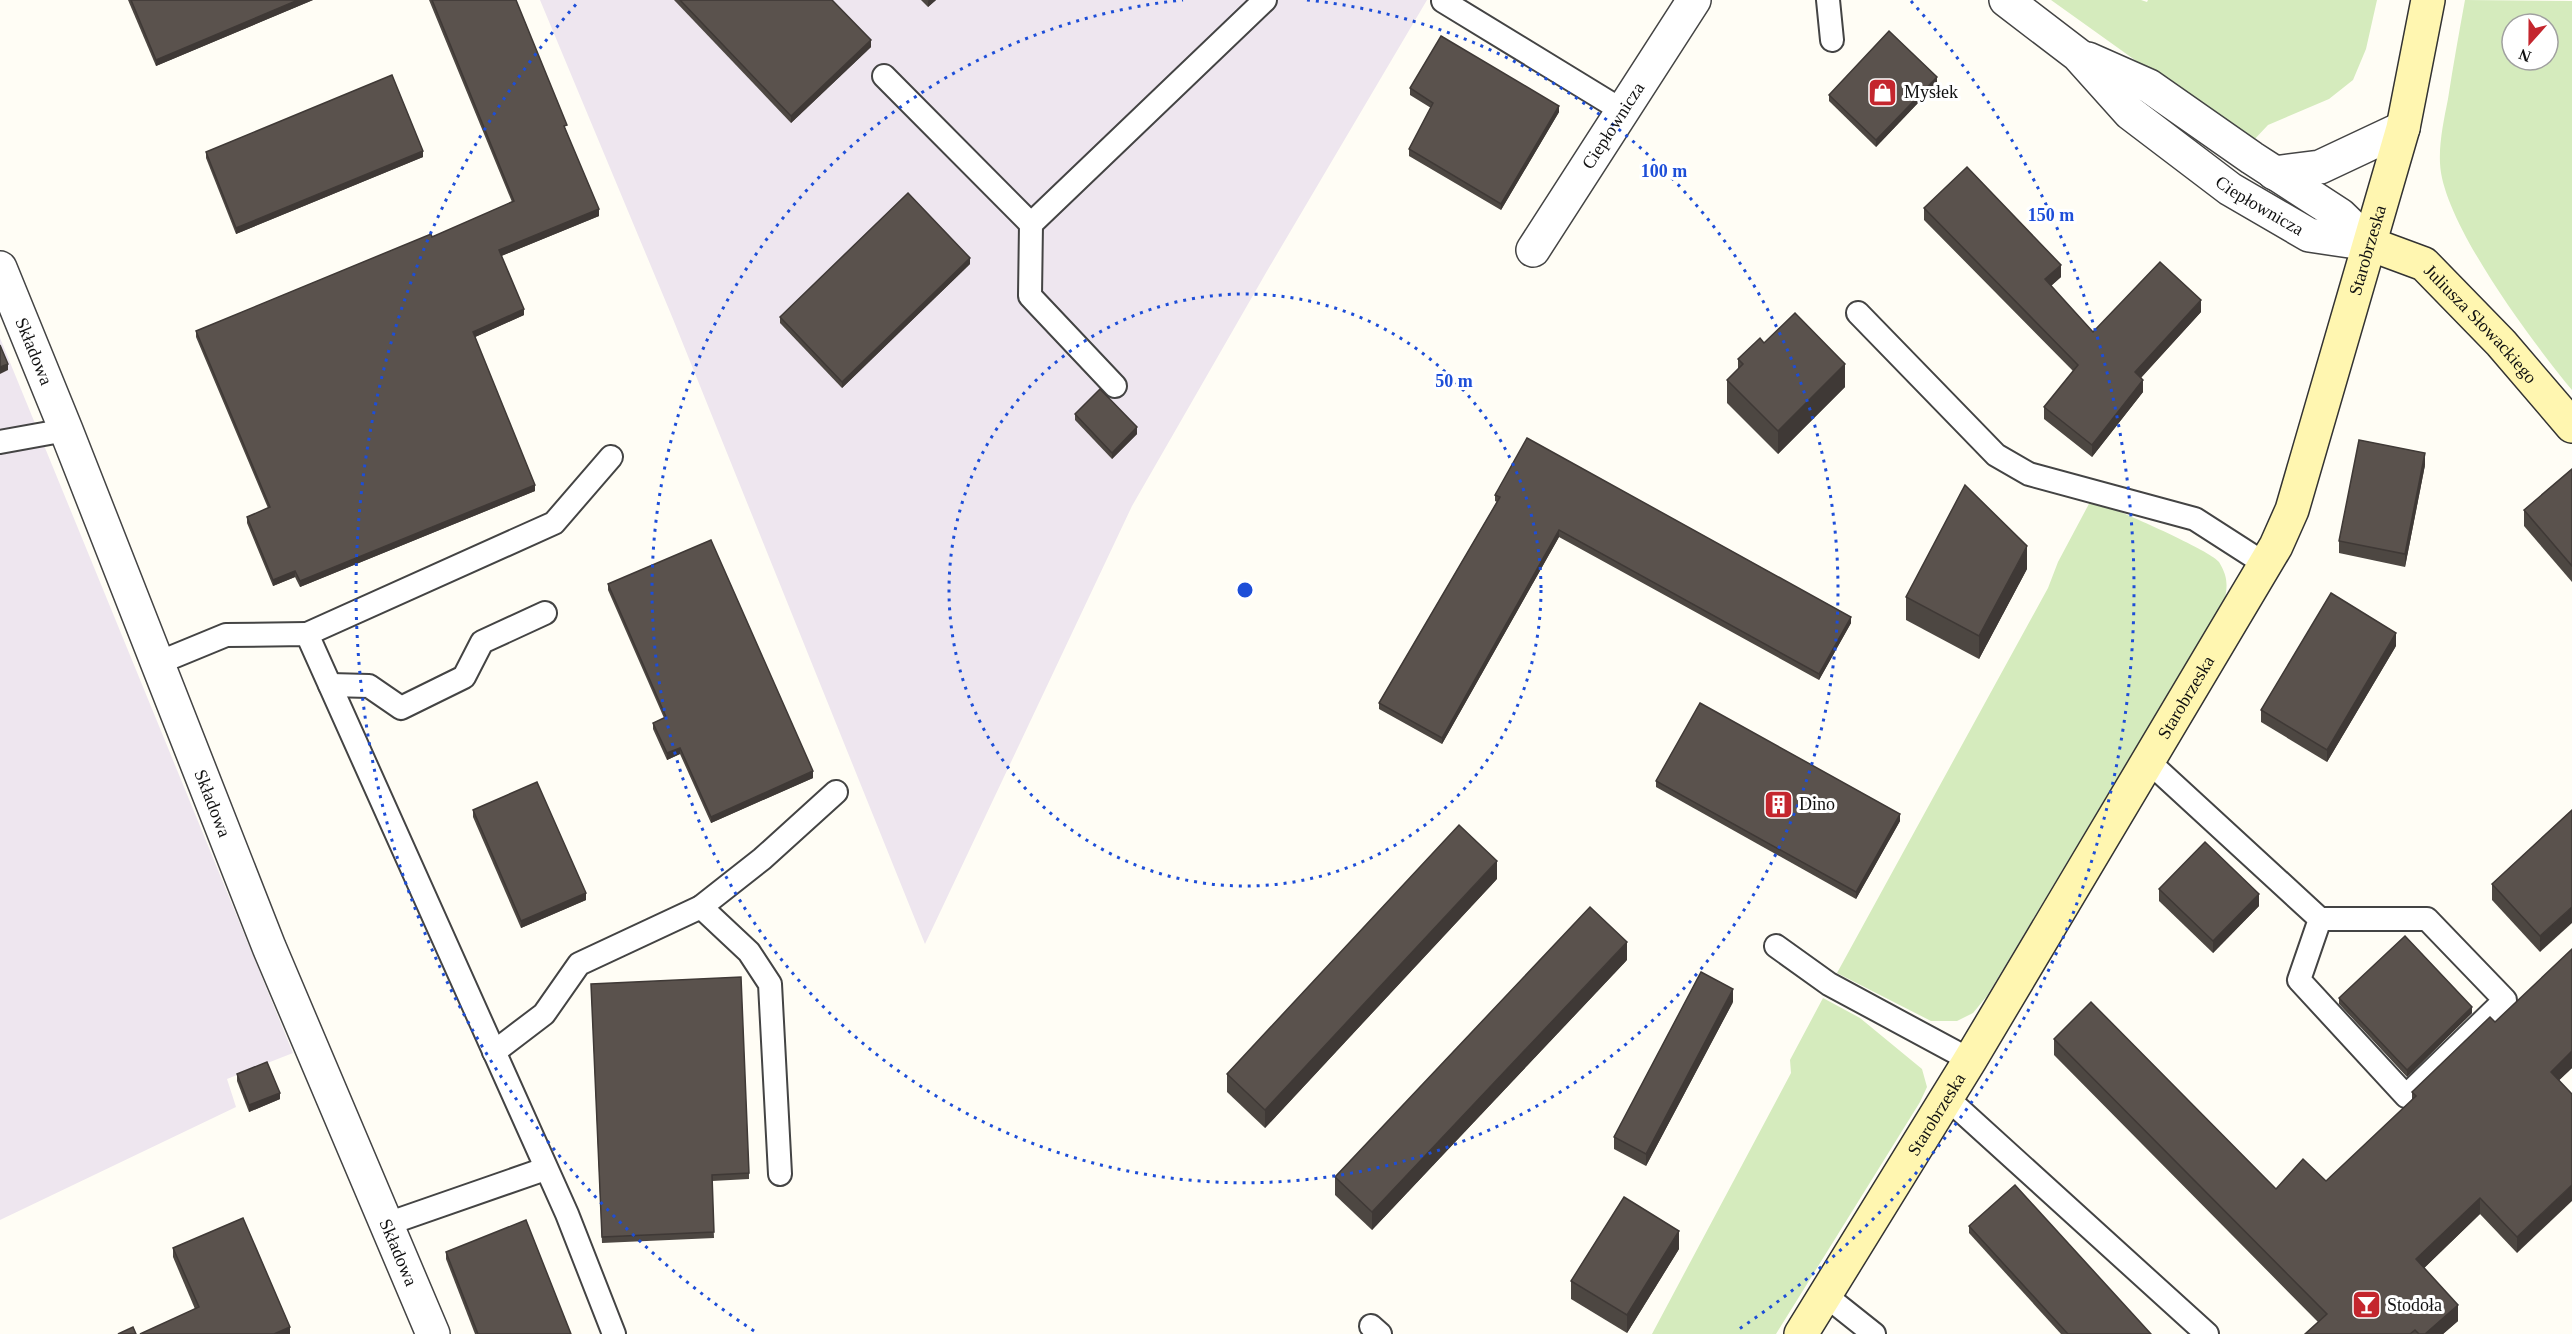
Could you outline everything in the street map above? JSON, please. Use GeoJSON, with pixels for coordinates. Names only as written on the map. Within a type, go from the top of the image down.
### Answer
{"type":"FeatureCollection","features":[{"type":"Feature","properties":{"kind":"street","name":"Ciepłownicza"},"geometry":{"type":"LineString","coordinates":[[1533,250],[1694,0]]}},
{"type":"Feature","properties":{"kind":"street","name":"Ciepłownicza"},"geometry":{"type":"LineString","coordinates":[[2006,0],[2078,55],[2130,113],[2230,189],[2309,235],[2370,244]]}},
{"type":"Feature","properties":{"kind":"street","name":"Starobrzeska"},"geometry":{"type":"LineString","coordinates":[[1801,1334],[1970,1060],[2265,564],[2292,510],[2403,128],[2428,0]]}},
{"type":"Feature","properties":{"kind":"street","name":"Ciepłownicza"},"geometry":{"type":"LineString","coordinates":[[2078,55],[2149,86],[2274,173],[2340,215],[2370,244]]}},
{"type":"Feature","properties":{"kind":"street","name":"Ciepłownicza"},"geometry":{"type":"LineString","coordinates":[[2274,173],[2320,166],[2403,128]]}},
{"type":"Feature","properties":{"kind":"street","name":"Juliusza Słowackiego"},"geometry":{"type":"LineString","coordinates":[[2370,244],[2424,264],[2501,343],[2572,426]]}},
{"type":"Feature","properties":{"kind":"street","name":"Składowa"},"geometry":{"type":"LineString","coordinates":[[0,268],[269,947],[433,1334]]}},
{"type":"Feature","properties":{"kind":"lane"},"geometry":{"type":"LineString","coordinates":[[1115,386],[1030,296],[1031,224],[1265,0]]}},
{"type":"Feature","properties":{"kind":"lane"},"geometry":{"type":"LineString","coordinates":[[1828,0],[1832,40]]}},
{"type":"Feature","properties":{"kind":"lane"},"geometry":{"type":"LineString","coordinates":[[1443,1],[1623,111]]}},
{"type":"Feature","properties":{"kind":"lane"},"geometry":{"type":"LineString","coordinates":[[884,76],[1031,224]]}},
{"type":"Feature","properties":{"kind":"lane"},"geometry":{"type":"LineString","coordinates":[[1858,313],[1996,455],[2029,474],[2195,519],[2265,564]]}},
{"type":"Feature","properties":{"kind":"lane"},"geometry":{"type":"LineString","coordinates":[[0,442],[66,430]]}},
{"type":"Feature","properties":{"kind":"lane"},"geometry":{"type":"LineString","coordinates":[[158,663],[226,635],[307,634],[554,523],[611,457]]}},
{"type":"Feature","properties":{"kind":"lane"},"geometry":{"type":"LineString","coordinates":[[330,685],[369,686],[401,708],[464,677],[482,642],[545,613]]}},
{"type":"Feature","properties":{"kind":"lane"},"geometry":{"type":"LineString","coordinates":[[307,634],[567,1214],[614,1334]]}},
{"type":"Feature","properties":{"kind":"lane"},"geometry":{"type":"LineString","coordinates":[[2148,761],[2320,919],[2427,919],[2505,1000],[2406,1096],[2299,980],[2320,919]]}},
{"type":"Feature","properties":{"kind":"lane"},"geometry":{"type":"LineString","coordinates":[[494,1052],[544,1014],[579,963],[701,907],[762,859],[836,792]]}},
{"type":"Feature","properties":{"kind":"lane"},"geometry":{"type":"LineString","coordinates":[[701,907],[749,952],[770,984],[780,1174]]}},
{"type":"Feature","properties":{"kind":"lane"},"geometry":{"type":"LineString","coordinates":[[1776,946],[1829,984],[1970,1060]]}},
{"type":"Feature","properties":{"kind":"lane"},"geometry":{"type":"LineString","coordinates":[[1947,1098],[2207,1334]]}},
{"type":"Feature","properties":{"kind":"lane"},"geometry":{"type":"LineString","coordinates":[[387,1224],[545,1169]]}},
{"type":"Feature","properties":{"kind":"lane"},"geometry":{"type":"LineString","coordinates":[[1825,1295],[1874,1334]]}},
{"type":"Feature","properties":{"kind":"shaded area"},"geometry":{"type":"Polygon","coordinates":[[[540,0],[1427,0],[1132,506],[925,944],[673,319],[540,0]]]}},
{"type":"Feature","properties":{"kind":"shaded area"},"geometry":{"type":"Polygon","coordinates":[[[0,338],[293,1053],[227,1079],[236,1107],[0,1220],[0,338]]]}},
{"type":"Feature","properties":{"kind":"green space"},"geometry":{"type":"Polygon","coordinates":[[[2051,0],[2141,0],[2147,2],[2148,0],[2377,0],[2366,49],[2353,80],[2329,99],[2268,125],[2251,143],[2051,0]]]}},
{"type":"Feature","properties":{"kind":"green space"},"geometry":{"type":"Polygon","coordinates":[[[2465,0],[2572,1],[2572,390],[2535,343],[2472,248],[2456,217],[2445,188],[2440,163],[2441,139],[2465,0]]]}},
{"type":"Feature","properties":{"kind":"green space"},"geometry":{"type":"Polygon","coordinates":[[[2091,500],[2159,529],[2212,556],[2224,571],[2227,584],[2225,598],[1987,996],[1973,1013],[1957,1021],[1931,1021],[1837,973],[2048,588],[2058,562],[2091,500]]]}},
{"type":"Feature","properties":{"kind":"green space"},"geometry":{"type":"Polygon","coordinates":[[[1823,998],[1860,1018],[1922,1069],[1927,1087],[1920,1102],[1776,1334],[1652,1334],[1791,1073],[1790,1060],[1823,998]]]}},
{"type":"Feature","properties":{"kind":"building"},"geometry":{"type":"Polygon","coordinates":[[[131,0],[298,0],[156,60],[131,0]]]}},
{"type":"Feature","properties":{"kind":"building"},"geometry":{"type":"Polygon","coordinates":[[[432,0],[516,0],[567,125],[564,126],[599,209],[499,250],[524,309],[473,332],[535,485],[300,581],[295,571],[273,580],[247,517],[270,507],[196,331],[431,234],[432,237],[514,201],[432,0]]]}},
{"type":"Feature","properties":{"kind":"building"},"geometry":{"type":"Polygon","coordinates":[[[680,0],[832,0],[871,40],[791,116],[680,0]]]}},
{"type":"Feature","properties":{"kind":"building","name":"Mysłek"},"geometry":{"type":"Polygon","coordinates":[[[1889,31],[1937,77],[1876,140],[1829,95],[1889,31]]]}},
{"type":"Feature","properties":{"kind":"building"},"geometry":{"type":"Polygon","coordinates":[[[1441,36],[1559,106],[1501,204],[1409,149],[1433,103],[1410,88],[1441,36]]]}},
{"type":"Feature","properties":{"kind":"building"},"geometry":{"type":"Polygon","coordinates":[[[392,75],[423,151],[236,228],[206,152],[392,75]]]}},
{"type":"Feature","properties":{"kind":"building"},"geometry":{"type":"Polygon","coordinates":[[[1967,167],[2061,265],[2045,279],[2093,332],[2160,262],[2201,300],[2135,372],[2143,380],[2092,445],[2044,407],[2078,365],[1924,208],[1967,167]]]}},
{"type":"Feature","properties":{"kind":"building"},"geometry":{"type":"Polygon","coordinates":[[[908,193],[970,258],[842,382],[780,317],[908,193]]]}},
{"type":"Feature","properties":{"kind":"building"},"geometry":{"type":"Polygon","coordinates":[[[1795,313],[1845,364],[1778,431],[1727,380],[1743,364],[1738,359],[1760,338],[1764,343],[1795,313]]]}},
{"type":"Feature","properties":{"kind":"building"},"geometry":{"type":"Polygon","coordinates":[[[0,345],[8,364],[0,367],[0,345]]]}},
{"type":"Feature","properties":{"kind":"building"},"geometry":{"type":"Polygon","coordinates":[[[1100,389],[1137,427],[1112,453],[1075,414],[1100,389]]]}},
{"type":"Feature","properties":{"kind":"building"},"geometry":{"type":"Polygon","coordinates":[[[1527,438],[1851,617],[1819,674],[1559,530],[1442,738],[1379,703],[1500,497],[1495,495],[1527,438]]]}},
{"type":"Feature","properties":{"kind":"building"},"geometry":{"type":"Polygon","coordinates":[[[2359,440],[2425,453],[2405,554],[2339,541],[2359,440]]]}},
{"type":"Feature","properties":{"kind":"building"},"geometry":{"type":"Polygon","coordinates":[[[2572,469],[2572,566],[2524,510],[2572,469]]]}},
{"type":"Feature","properties":{"kind":"building"},"geometry":{"type":"Polygon","coordinates":[[[1965,485],[2027,546],[1979,636],[1906,597],[1965,485]]]}},
{"type":"Feature","properties":{"kind":"building"},"geometry":{"type":"Polygon","coordinates":[[[711,540],[813,771],[711,817],[680,748],[667,753],[653,723],[666,717],[608,584],[711,540]]]}},
{"type":"Feature","properties":{"kind":"building"},"geometry":{"type":"Polygon","coordinates":[[[2331,593],[2396,633],[2327,750],[2261,710],[2331,593]]]}},
{"type":"Feature","properties":{"kind":"building","name":"Dino"},"geometry":{"type":"Polygon","coordinates":[[[1700,703],[1900,814],[1856,892],[1656,781],[1700,703]]]}},
{"type":"Feature","properties":{"kind":"building"},"geometry":{"type":"Polygon","coordinates":[[[537,782],[586,893],[521,921],[473,810],[537,782]]]}},
{"type":"Feature","properties":{"kind":"building"},"geometry":{"type":"Polygon","coordinates":[[[2572,810],[2572,907],[2540,936],[2492,884],[2572,810]]]}},
{"type":"Feature","properties":{"kind":"building"},"geometry":{"type":"Polygon","coordinates":[[[1459,825],[1497,861],[1265,1110],[1227,1074],[1459,825]]]}},
{"type":"Feature","properties":{"kind":"building"},"geometry":{"type":"Polygon","coordinates":[[[2205,842],[2259,894],[2213,941],[2159,889],[2205,842]]]}},
{"type":"Feature","properties":{"kind":"building"},"geometry":{"type":"Polygon","coordinates":[[[1590,907],[1627,942],[1372,1212],[1335,1177],[1590,907]]]}},
{"type":"Feature","properties":{"kind":"building"},"geometry":{"type":"Polygon","coordinates":[[[2405,936],[2472,1007],[2407,1070],[2339,998],[2405,936]]]}},
{"type":"Feature","properties":{"kind":"building"},"geometry":{"type":"Polygon","coordinates":[[[2572,949],[2572,1051],[2551,1072],[2572,1094],[2572,1185],[2517,1237],[2480,1198],[2416,1259],[2458,1305],[2425,1334],[2419,1334],[2415,1330],[2410,1334],[2305,1334],[2327,1314],[2054,1039],[2091,1002],[2276,1189],[2303,1159],[2326,1181],[2416,1096],[2412,1092],[2490,1017],[2495,1022],[2572,949]]]}},
{"type":"Feature","properties":{"kind":"building"},"geometry":{"type":"Polygon","coordinates":[[[1701,972],[1733,989],[1646,1154],[1614,1137],[1701,972]]]}},
{"type":"Feature","properties":{"kind":"building"},"geometry":{"type":"Polygon","coordinates":[[[741,977],[749,1173],[712,1175],[714,1232],[602,1237],[591,984],[741,977]]]}},
{"type":"Feature","properties":{"kind":"building"},"geometry":{"type":"Polygon","coordinates":[[[267,1062],[280,1093],[249,1105],[237,1074],[267,1062]]]}},
{"type":"Feature","properties":{"kind":"building"},"geometry":{"type":"Polygon","coordinates":[[[2015,1185],[2151,1334],[2068,1334],[1969,1226],[2015,1185]]]}},
{"type":"Feature","properties":{"kind":"building"},"geometry":{"type":"Polygon","coordinates":[[[1624,1197],[1679,1231],[1627,1315],[1571,1281],[1624,1197]]]}},
{"type":"Feature","properties":{"kind":"building"},"geometry":{"type":"Polygon","coordinates":[[[243,1218],[290,1327],[274,1334],[140,1334],[199,1307],[173,1248],[243,1218]]]}},
{"type":"Feature","properties":{"kind":"building"},"geometry":{"type":"Polygon","coordinates":[[[526,1220],[571,1334],[478,1334],[446,1252],[526,1220]]]}},
{"type":"Feature","properties":{"kind":"building"},"geometry":{"type":"Polygon","coordinates":[[[133,1327],[136,1334],[118,1334],[133,1327]]]}},
{"type":"Feature","properties":{"kind":"place","name":"Mysłek"},"geometry":{"type":"Point","coordinates":[1883,92]}},
{"type":"Feature","properties":{"kind":"place","name":"Dino"},"geometry":{"type":"Point","coordinates":[1778,804]}},
{"type":"Feature","properties":{"kind":"place","name":"Stodoła"},"geometry":{"type":"Point","coordinates":[2366,1305]}}]}
